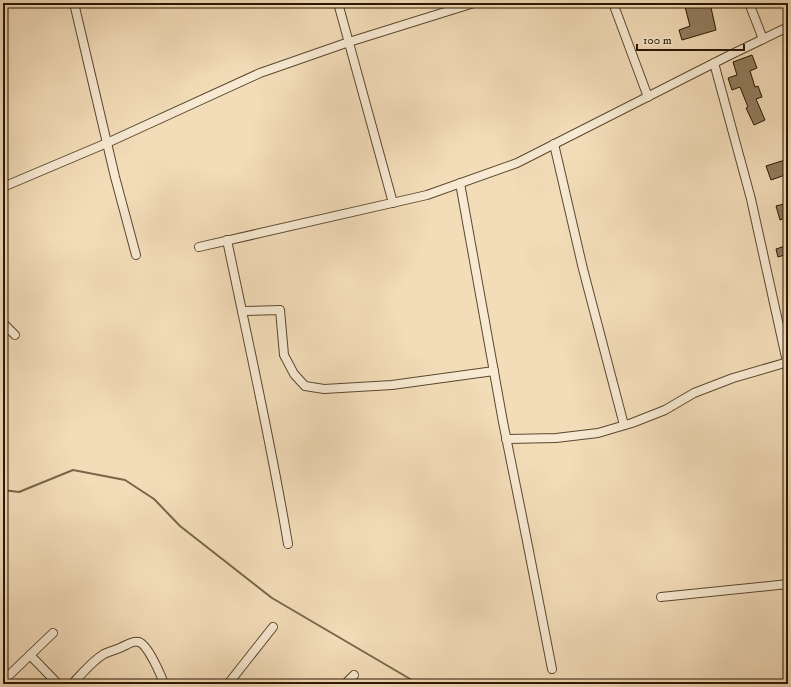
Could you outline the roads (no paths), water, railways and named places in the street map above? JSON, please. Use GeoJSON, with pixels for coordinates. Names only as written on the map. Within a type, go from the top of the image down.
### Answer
{"type":"FeatureCollection","features":[{"type":"Feature","properties":{"kind":"street"},"geometry":{"type":"LineString","coordinates":[[74,3],[115,177],[136,255]]}},
{"type":"Feature","properties":{"kind":"street"},"geometry":{"type":"LineString","coordinates":[[338,3],[393,203]]}},
{"type":"Feature","properties":{"kind":"street"},"geometry":{"type":"LineString","coordinates":[[3,187],[107,143],[260,73],[454,6],[474,3]]}},
{"type":"Feature","properties":{"kind":"street"},"geometry":{"type":"LineString","coordinates":[[613,3],[648,97]]}},
{"type":"Feature","properties":{"kind":"street"},"geometry":{"type":"LineString","coordinates":[[749,3],[763,39]]}},
{"type":"Feature","properties":{"kind":"street"},"geometry":{"type":"LineString","coordinates":[[199,247],[427,195],[517,163],[788,27]]}},
{"type":"Feature","properties":{"kind":"street"},"geometry":{"type":"LineString","coordinates":[[506,439],[556,438],[598,433],[665,410],[694,393],[733,378],[787,362],[751,199],[714,63]]}},
{"type":"Feature","properties":{"kind":"street"},"geometry":{"type":"LineString","coordinates":[[554,144],[583,269],[624,425]]}},
{"type":"Feature","properties":{"kind":"street"},"geometry":{"type":"LineString","coordinates":[[460,183],[506,439],[552,669]]}},
{"type":"Feature","properties":{"kind":"street"},"geometry":{"type":"LineString","coordinates":[[227,240],[268,436],[288,544]]}},
{"type":"Feature","properties":{"kind":"street"},"geometry":{"type":"LineString","coordinates":[[242,311],[280,310],[284,355],[294,374],[306,386],[324,389],[392,385],[494,371]]}},
{"type":"Feature","properties":{"kind":"street"},"geometry":{"type":"LineString","coordinates":[[3,323],[15,335]]}},
{"type":"Feature","properties":{"kind":"street"},"geometry":{"type":"LineString","coordinates":[[661,597],[788,584]]}},
{"type":"Feature","properties":{"kind":"street"},"geometry":{"type":"LineString","coordinates":[[228,684],[273,628]]}},
{"type":"Feature","properties":{"kind":"street"},"geometry":{"type":"LineString","coordinates":[[3,681],[53,633]]}},
{"type":"Feature","properties":{"kind":"street"},"geometry":{"type":"LineString","coordinates":[[72,684],[94,661],[105,654],[137,641],[143,644],[150,654],[164,684]]}},
{"type":"Feature","properties":{"kind":"street"},"geometry":{"type":"LineString","coordinates":[[30,655],[58,684]]}},
{"type":"Feature","properties":{"kind":"street"},"geometry":{"type":"LineString","coordinates":[[345,684],[354,675]]}},
{"type":"Feature","properties":{"kind":"waterway"},"geometry":{"type":"LineString","coordinates":[[3,490],[19,492],[73,470],[125,480],[154,499],[180,526],[272,598],[420,684]]}}]}
